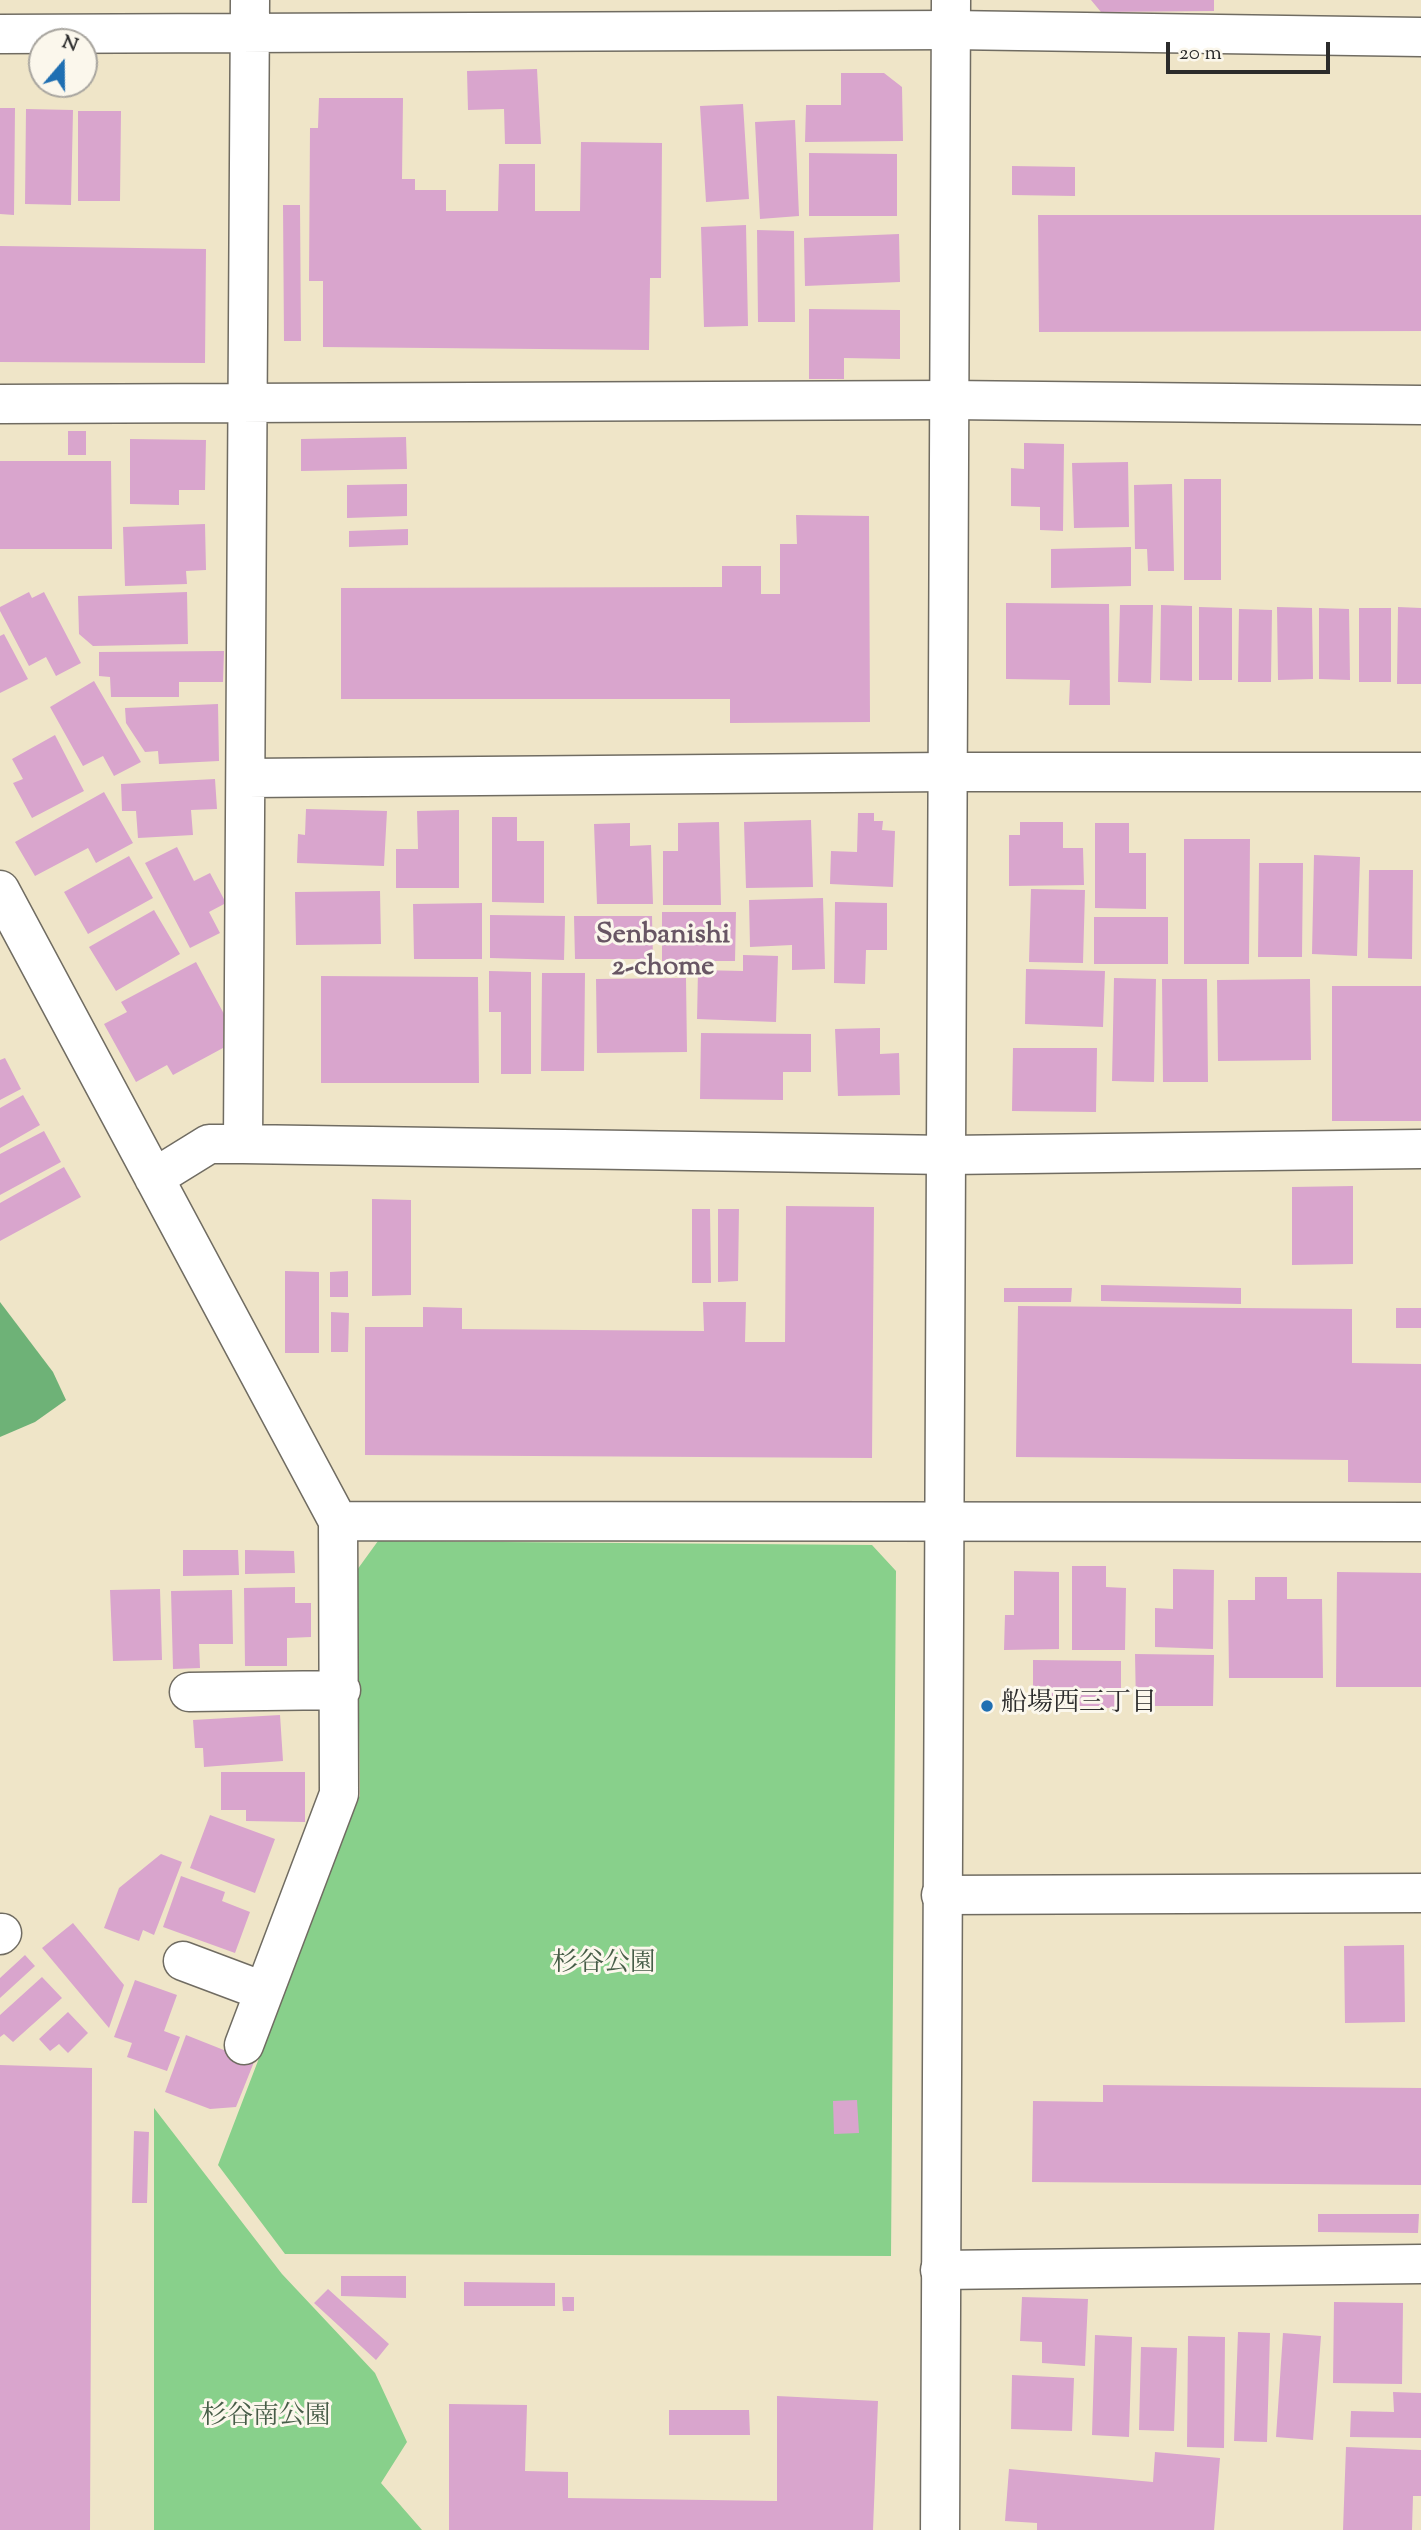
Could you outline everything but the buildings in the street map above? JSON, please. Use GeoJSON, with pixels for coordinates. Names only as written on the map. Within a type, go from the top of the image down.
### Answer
{"type":"FeatureCollection","features":[{"type":"Feature","properties":{"kind":"street"},"geometry":{"type":"LineString","coordinates":[[940,2530],[951,15]]}},
{"type":"Feature","properties":{"kind":"street"},"geometry":{"type":"LineString","coordinates":[[0,34],[250,17],[951,15],[1421,37]]}},
{"type":"Feature","properties":{"kind":"street"},"geometry":{"type":"LineString","coordinates":[[243,1144],[248,778],[250,17]]}},
{"type":"Feature","properties":{"kind":"street"},"geometry":{"type":"LineString","coordinates":[[0,404],[949,401],[1421,405]]}},
{"type":"Feature","properties":{"kind":"street"},"geometry":{"type":"LineString","coordinates":[[248,778],[947,772],[1421,772]]}},
{"type":"Feature","properties":{"kind":"street"},"geometry":{"type":"LineString","coordinates":[[0,890],[338,1521],[341,1690],[339,1794],[244,2045]]}},
{"type":"Feature","properties":{"kind":"street"},"geometry":{"type":"LineString","coordinates":[[153,1178],[209,1144],[948,1155],[1421,1150]]}},
{"type":"Feature","properties":{"kind":"street"},"geometry":{"type":"LineString","coordinates":[[338,1521],[1421,1522]]}},
{"type":"Feature","properties":{"kind":"street"},"geometry":{"type":"LineString","coordinates":[[189,1692],[341,1690]]}},
{"type":"Feature","properties":{"kind":"street"},"geometry":{"type":"LineString","coordinates":[[941,1895],[1421,1893]]}},
{"type":"Feature","properties":{"kind":"street"},"geometry":{"type":"LineString","coordinates":[[183,1961],[263,1990]]}},
{"type":"Feature","properties":{"kind":"street"},"geometry":{"type":"LineString","coordinates":[[940,2270],[1421,2264]]}},
{"type":"Feature","properties":{"kind":"green space"},"geometry":{"type":"Polygon","coordinates":[[[0,1302],[53,1372],[66,1400],[35,1422],[0,1437],[0,1302]]]}},
{"type":"Feature","properties":{"kind":"green space","name":"杉谷公園"},"geometry":{"type":"Polygon","coordinates":[[[378,1541],[872,1545],[896,1571],[891,2256],[285,2254],[218,2165],[360,1795],[357,1570],[378,1541]]]}},
{"type":"Feature","properties":{"kind":"green space","name":"杉谷南公園"},"geometry":{"type":"Polygon","coordinates":[[[154,2108],[282,2274],[375,2373],[407,2442],[381,2483],[422,2530],[154,2530],[154,2108]]]}},
{"type":"Feature","properties":{"kind":"place","name":"船場西三丁目"},"geometry":{"type":"Point","coordinates":[987,1706]}},
{"type":"Feature","properties":{"kind":"district","name":"Senbanishi 2-chome"},"geometry":{"type":"Point","coordinates":[663,953]}}]}
